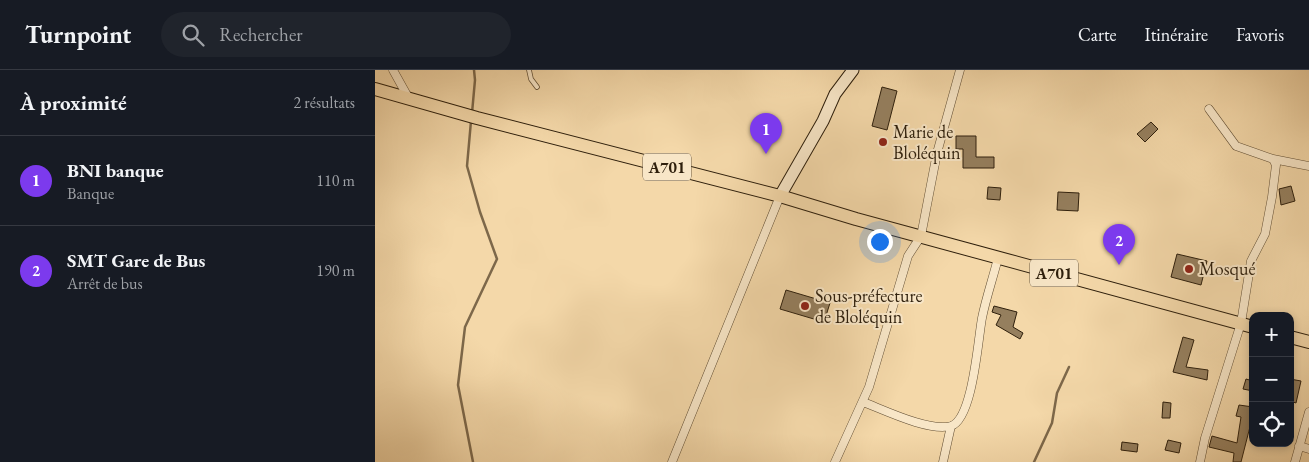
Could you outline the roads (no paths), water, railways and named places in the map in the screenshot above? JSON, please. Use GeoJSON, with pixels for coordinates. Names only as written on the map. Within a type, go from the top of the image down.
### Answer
{"type":"FeatureCollection","features":[{"type":"Feature","properties":{"kind":"highway","name":"A701"},"geometry":{"type":"LineString","coordinates":[[375,90],[408,97],[477,118],[780,196],[998,258],[1247,325]]}},
{"type":"Feature","properties":{"kind":"highway"},"geometry":{"type":"LineString","coordinates":[[1294,338],[1309,342]]}},
{"type":"Feature","properties":{"kind":"main road"},"geometry":{"type":"LineString","coordinates":[[780,196],[823,121],[835,94],[853,70]]}},
{"type":"Feature","properties":{"kind":"street"},"geometry":{"type":"LineString","coordinates":[[393,70],[408,97]]}},
{"type":"Feature","properties":{"kind":"street"},"geometry":{"type":"LineString","coordinates":[[835,462],[863,402],[908,256],[921,236],[937,153],[960,70]]}},
{"type":"Feature","properties":{"kind":"street"},"geometry":{"type":"LineString","coordinates":[[1209,109],[1236,146],[1273,159],[1309,166]]}},
{"type":"Feature","properties":{"kind":"street"},"geometry":{"type":"LineString","coordinates":[[1200,462],[1205,438],[1247,325],[1251,261],[1265,234],[1276,164],[1273,159]]}},
{"type":"Feature","properties":{"kind":"street"},"geometry":{"type":"LineString","coordinates":[[672,462],[780,196]]}},
{"type":"Feature","properties":{"kind":"street"},"geometry":{"type":"LineString","coordinates":[[863,402],[930,425],[951,426],[959,420],[969,397],[983,317],[998,258]]}},
{"type":"Feature","properties":{"kind":"street"},"geometry":{"type":"LineString","coordinates":[[1295,462],[1309,412]]}},
{"type":"Feature","properties":{"kind":"street"},"geometry":{"type":"LineString","coordinates":[[943,462],[951,426]]}},
{"type":"Feature","properties":{"kind":"street"},"geometry":{"type":"LineString","coordinates":[[1299,446],[1309,449]]}},
{"type":"Feature","properties":{"kind":"lane"},"geometry":{"type":"LineString","coordinates":[[529,70],[531,79],[537,86]]}},
{"type":"Feature","properties":{"kind":"waterway"},"geometry":{"type":"LineString","coordinates":[[472,113],[474,70]]}},
{"type":"Feature","properties":{"kind":"waterway"},"geometry":{"type":"LineString","coordinates":[[471,121],[467,166],[480,212],[497,259],[465,327],[458,385],[473,462]]}},
{"type":"Feature","properties":{"kind":"waterway"},"geometry":{"type":"LineString","coordinates":[[1034,462],[1052,423],[1057,393],[1069,367]]}},
{"type":"Feature","properties":{"kind":"place","name":"Marie de Bloléquin"},"geometry":{"type":"Point","coordinates":[883,142]}},
{"type":"Feature","properties":{"kind":"place","name":"BNI banque"},"geometry":{"type":"Point","coordinates":[766,154]}},
{"type":"Feature","properties":{"kind":"place","name":"SMT Gare de Bus"},"geometry":{"type":"Point","coordinates":[1119,265]}},
{"type":"Feature","properties":{"kind":"place","name":"Mosqué"},"geometry":{"type":"Point","coordinates":[1189,269]}},
{"type":"Feature","properties":{"kind":"place","name":"Sous-préfecture de Bloléquin"},"geometry":{"type":"Point","coordinates":[805,306]}}]}
